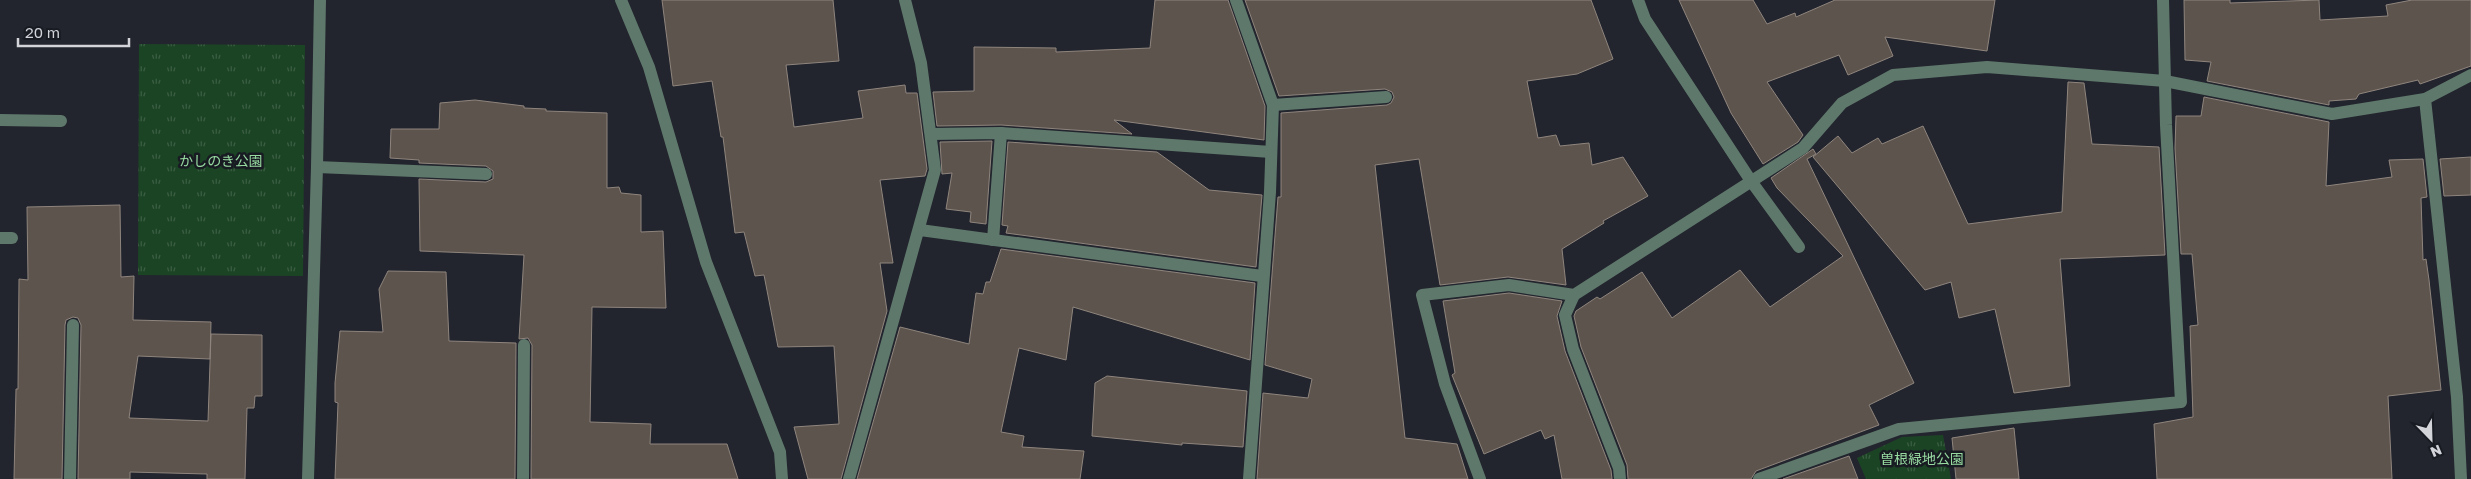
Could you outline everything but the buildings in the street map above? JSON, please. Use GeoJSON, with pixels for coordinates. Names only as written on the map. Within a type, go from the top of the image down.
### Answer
{"type":"FeatureCollection","features":[{"type":"Feature","properties":{"kind":"street"},"geometry":{"type":"LineString","coordinates":[[308,479],[320,0]]}},
{"type":"Feature","properties":{"kind":"street"},"geometry":{"type":"LineString","coordinates":[[621,0],[649,67],[706,262],[780,452],[782,479]]}},
{"type":"Feature","properties":{"kind":"street"},"geometry":{"type":"LineString","coordinates":[[848,479],[920,230],[935,170],[921,63],[905,0]]}},
{"type":"Feature","properties":{"kind":"street"},"geometry":{"type":"LineString","coordinates":[[1236,0],[1273,105],[1249,479]]}},
{"type":"Feature","properties":{"kind":"street"},"geometry":{"type":"LineString","coordinates":[[1638,0],[1645,19],[1751,181],[1799,247]]}},
{"type":"Feature","properties":{"kind":"street"},"geometry":{"type":"LineString","coordinates":[[1759,479],[1899,429],[2181,402],[2165,81],[2163,0]]}},
{"type":"Feature","properties":{"kind":"street"},"geometry":{"type":"LineString","coordinates":[[1620,479],[1618,468],[1573,349],[1565,315],[1574,295],[1803,148],[1842,103],[1893,75],[1987,67],[2165,81],[2332,114],[2425,99],[2471,75]]}},
{"type":"Feature","properties":{"kind":"street"},"geometry":{"type":"LineString","coordinates":[[1273,105],[1386,97]]}},
{"type":"Feature","properties":{"kind":"street"},"geometry":{"type":"LineString","coordinates":[[2425,99],[2456,397],[2460,479]]}},
{"type":"Feature","properties":{"kind":"street"},"geometry":{"type":"LineString","coordinates":[[0,120],[61,121]]}},
{"type":"Feature","properties":{"kind":"street"},"geometry":{"type":"LineString","coordinates":[[930,134],[1001,134],[1271,152]]}},
{"type":"Feature","properties":{"kind":"street"},"geometry":{"type":"LineString","coordinates":[[993,240],[1001,134]]}},
{"type":"Feature","properties":{"kind":"street"},"geometry":{"type":"LineString","coordinates":[[317,167],[486,174]]}},
{"type":"Feature","properties":{"kind":"street"},"geometry":{"type":"LineString","coordinates":[[920,230],[1262,276]]}},
{"type":"Feature","properties":{"kind":"street"},"geometry":{"type":"LineString","coordinates":[[1480,479],[1445,384],[1422,295],[1509,285],[1574,295]]}},
{"type":"Feature","properties":{"kind":"street"},"geometry":{"type":"LineString","coordinates":[[70,479],[73,324]]}},
{"type":"Feature","properties":{"kind":"street"},"geometry":{"type":"LineString","coordinates":[[523,479],[524,345]]}},
{"type":"Feature","properties":{"kind":"green space","name":"かしのき公園"},"geometry":{"type":"Polygon","coordinates":[[[139,44],[305,45],[303,276],[138,275],[139,44]]]}},
{"type":"Feature","properties":{"kind":"green space","name":"曽根緑地公園"},"geometry":{"type":"Polygon","coordinates":[[[1943,435],[1951,479],[1866,479],[1857,458],[1902,437],[1943,435]]]}}]}
